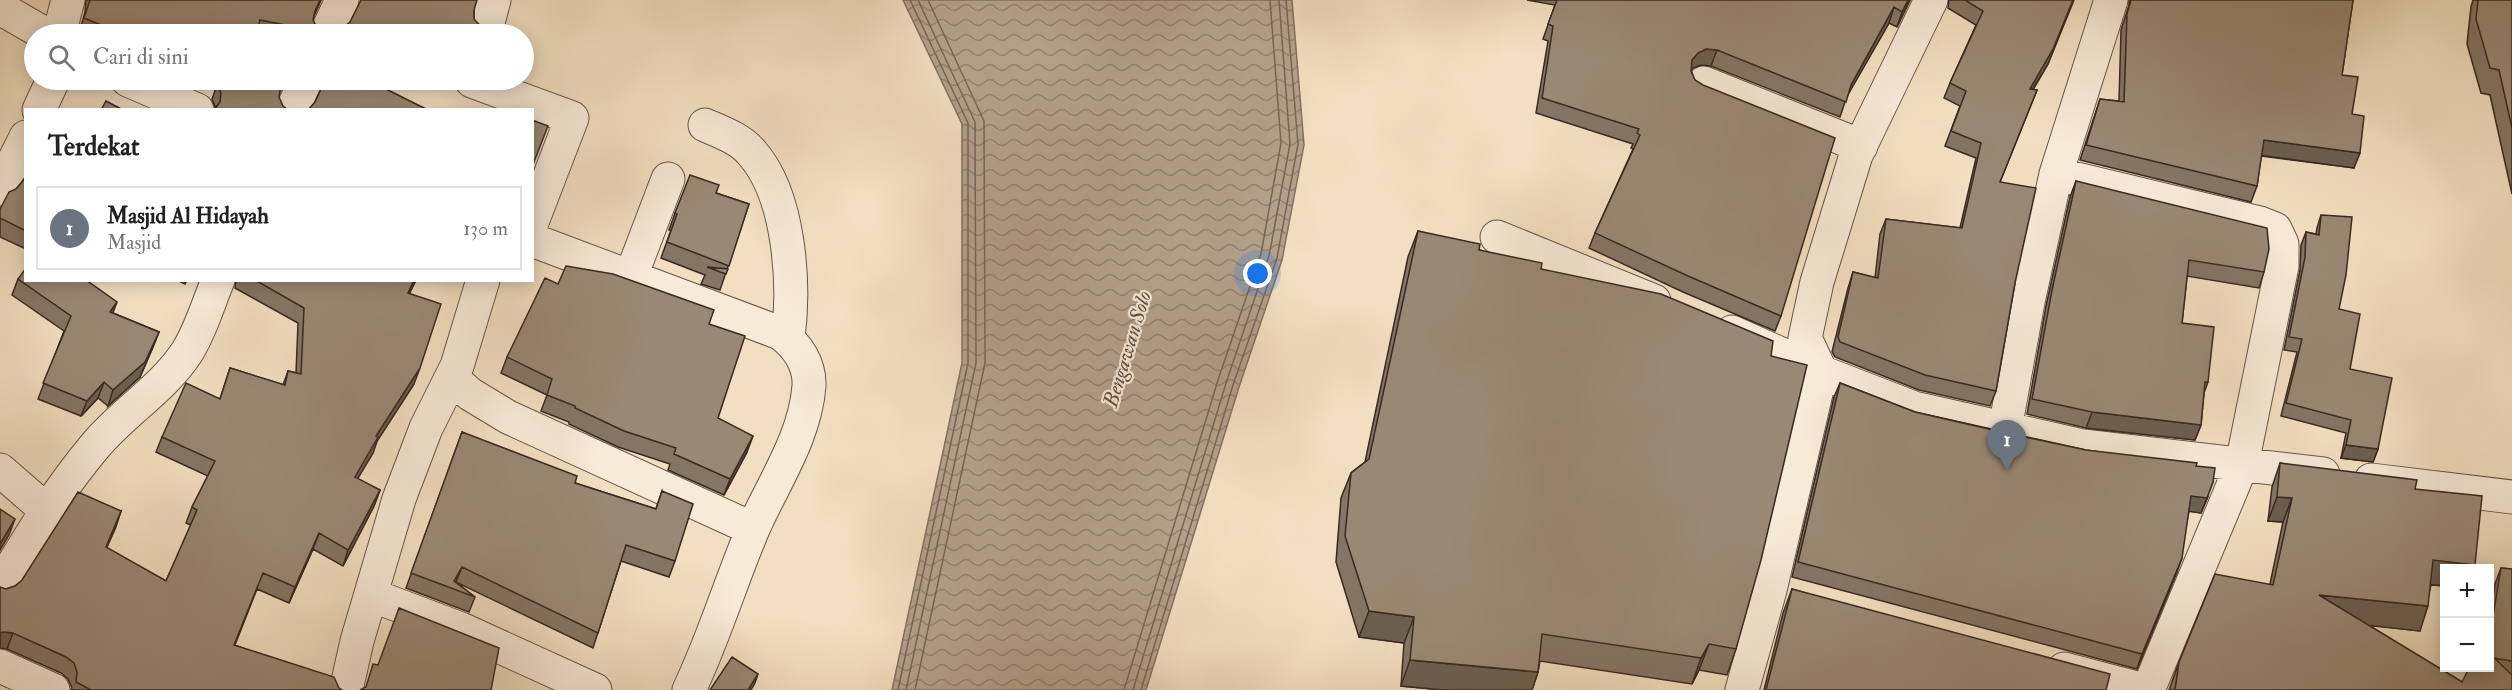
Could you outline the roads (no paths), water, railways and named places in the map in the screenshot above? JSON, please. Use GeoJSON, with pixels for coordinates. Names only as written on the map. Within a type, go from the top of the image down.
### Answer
{"type":"FeatureCollection","features":[{"type":"Feature","properties":{"kind":"street"},"geometry":{"type":"LineString","coordinates":[[61,24],[68,0]]}},
{"type":"Feature","properties":{"kind":"street"},"geometry":{"type":"LineString","coordinates":[[331,24],[342,0]]}},
{"type":"Feature","properties":{"kind":"street"},"geometry":{"type":"LineString","coordinates":[[488,24],[494,0]]}},
{"type":"Feature","properties":{"kind":"street"},"geometry":{"type":"LineString","coordinates":[[1742,690],[1770,590],[1821,372],[1804,338],[1817,282],[1861,146],[1931,0]]}},
{"type":"Feature","properties":{"kind":"street"},"geometry":{"type":"LineString","coordinates":[[2005,429],[2028,302],[2056,174],[2111,0]]}},
{"type":"Feature","properties":{"kind":"street"},"geometry":{"type":"LineString","coordinates":[[0,8],[28,24]]}},
{"type":"Feature","properties":{"kind":"street"},"geometry":{"type":"LineString","coordinates":[[1704,83],[1861,146]]}},
{"type":"Feature","properties":{"kind":"street"},"geometry":{"type":"LineString","coordinates":[[40,108],[48,90]]}},
{"type":"Feature","properties":{"kind":"street"},"geometry":{"type":"LineString","coordinates":[[151,90],[192,108]]}},
{"type":"Feature","properties":{"kind":"street"},"geometry":{"type":"LineString","coordinates":[[293,108],[301,90]]}},
{"type":"Feature","properties":{"kind":"street"},"geometry":{"type":"LineString","coordinates":[[496,90],[572,118],[534,217]]}},
{"type":"Feature","properties":{"kind":"street"},"geometry":{"type":"LineString","coordinates":[[705,125],[751,151],[765,171],[787,241],[791,283],[788,338]]}},
{"type":"Feature","properties":{"kind":"street"},"geometry":{"type":"LineString","coordinates":[[0,189],[24,140]]}},
{"type":"Feature","properties":{"kind":"street"},"geometry":{"type":"LineString","coordinates":[[2031,660],[2146,690],[2241,464],[2282,266],[2282,244],[2275,229],[2249,220],[2056,174]]}},
{"type":"Feature","properties":{"kind":"street"},"geometry":{"type":"LineString","coordinates":[[630,276],[668,179]]}},
{"type":"Feature","properties":{"kind":"street"},"geometry":{"type":"LineString","coordinates":[[1497,237],[1693,316],[1821,372],[1914,408],[2083,446],[2512,497]]}},
{"type":"Feature","properties":{"kind":"street"},"geometry":{"type":"LineString","coordinates":[[534,241],[768,328],[788,338],[808,368],[809,386],[797,435],[753,529],[689,690]]}},
{"type":"Feature","properties":{"kind":"street"},"geometry":{"type":"LineString","coordinates":[[0,586],[46,510],[96,444],[143,400],[187,352],[218,282]]}},
{"type":"Feature","properties":{"kind":"street"},"geometry":{"type":"LineString","coordinates":[[346,690],[357,641],[399,500],[426,428],[452,378],[482,282]]}},
{"type":"Feature","properties":{"kind":"street"},"geometry":{"type":"LineString","coordinates":[[452,378],[470,394],[508,417],[753,529]]}},
{"type":"Feature","properties":{"kind":"street"},"geometry":{"type":"LineString","coordinates":[[0,470],[46,510]]}},
{"type":"Feature","properties":{"kind":"street"},"geometry":{"type":"LineString","coordinates":[[1770,590],[1804,599]]}},
{"type":"Feature","properties":{"kind":"street"},"geometry":{"type":"LineString","coordinates":[[371,595],[461,630],[595,690]]}},
{"type":"Feature","properties":{"kind":"street"},"geometry":{"type":"LineString","coordinates":[[0,666],[53,690]]}},
{"type":"Feature","properties":{"kind":"water","name":"Bengawan Solo"},"geometry":{"type":"Polygon","coordinates":[[[903,0],[1292,0],[1304,145],[1282,260],[1239,387],[1146,690],[892,690],[962,363],[962,124],[903,0]]]}},
{"type":"Feature","properties":{"kind":"place","name":"Masjid Al Hidayah"},"geometry":{"type":"Point","coordinates":[2007,470]}}]}
